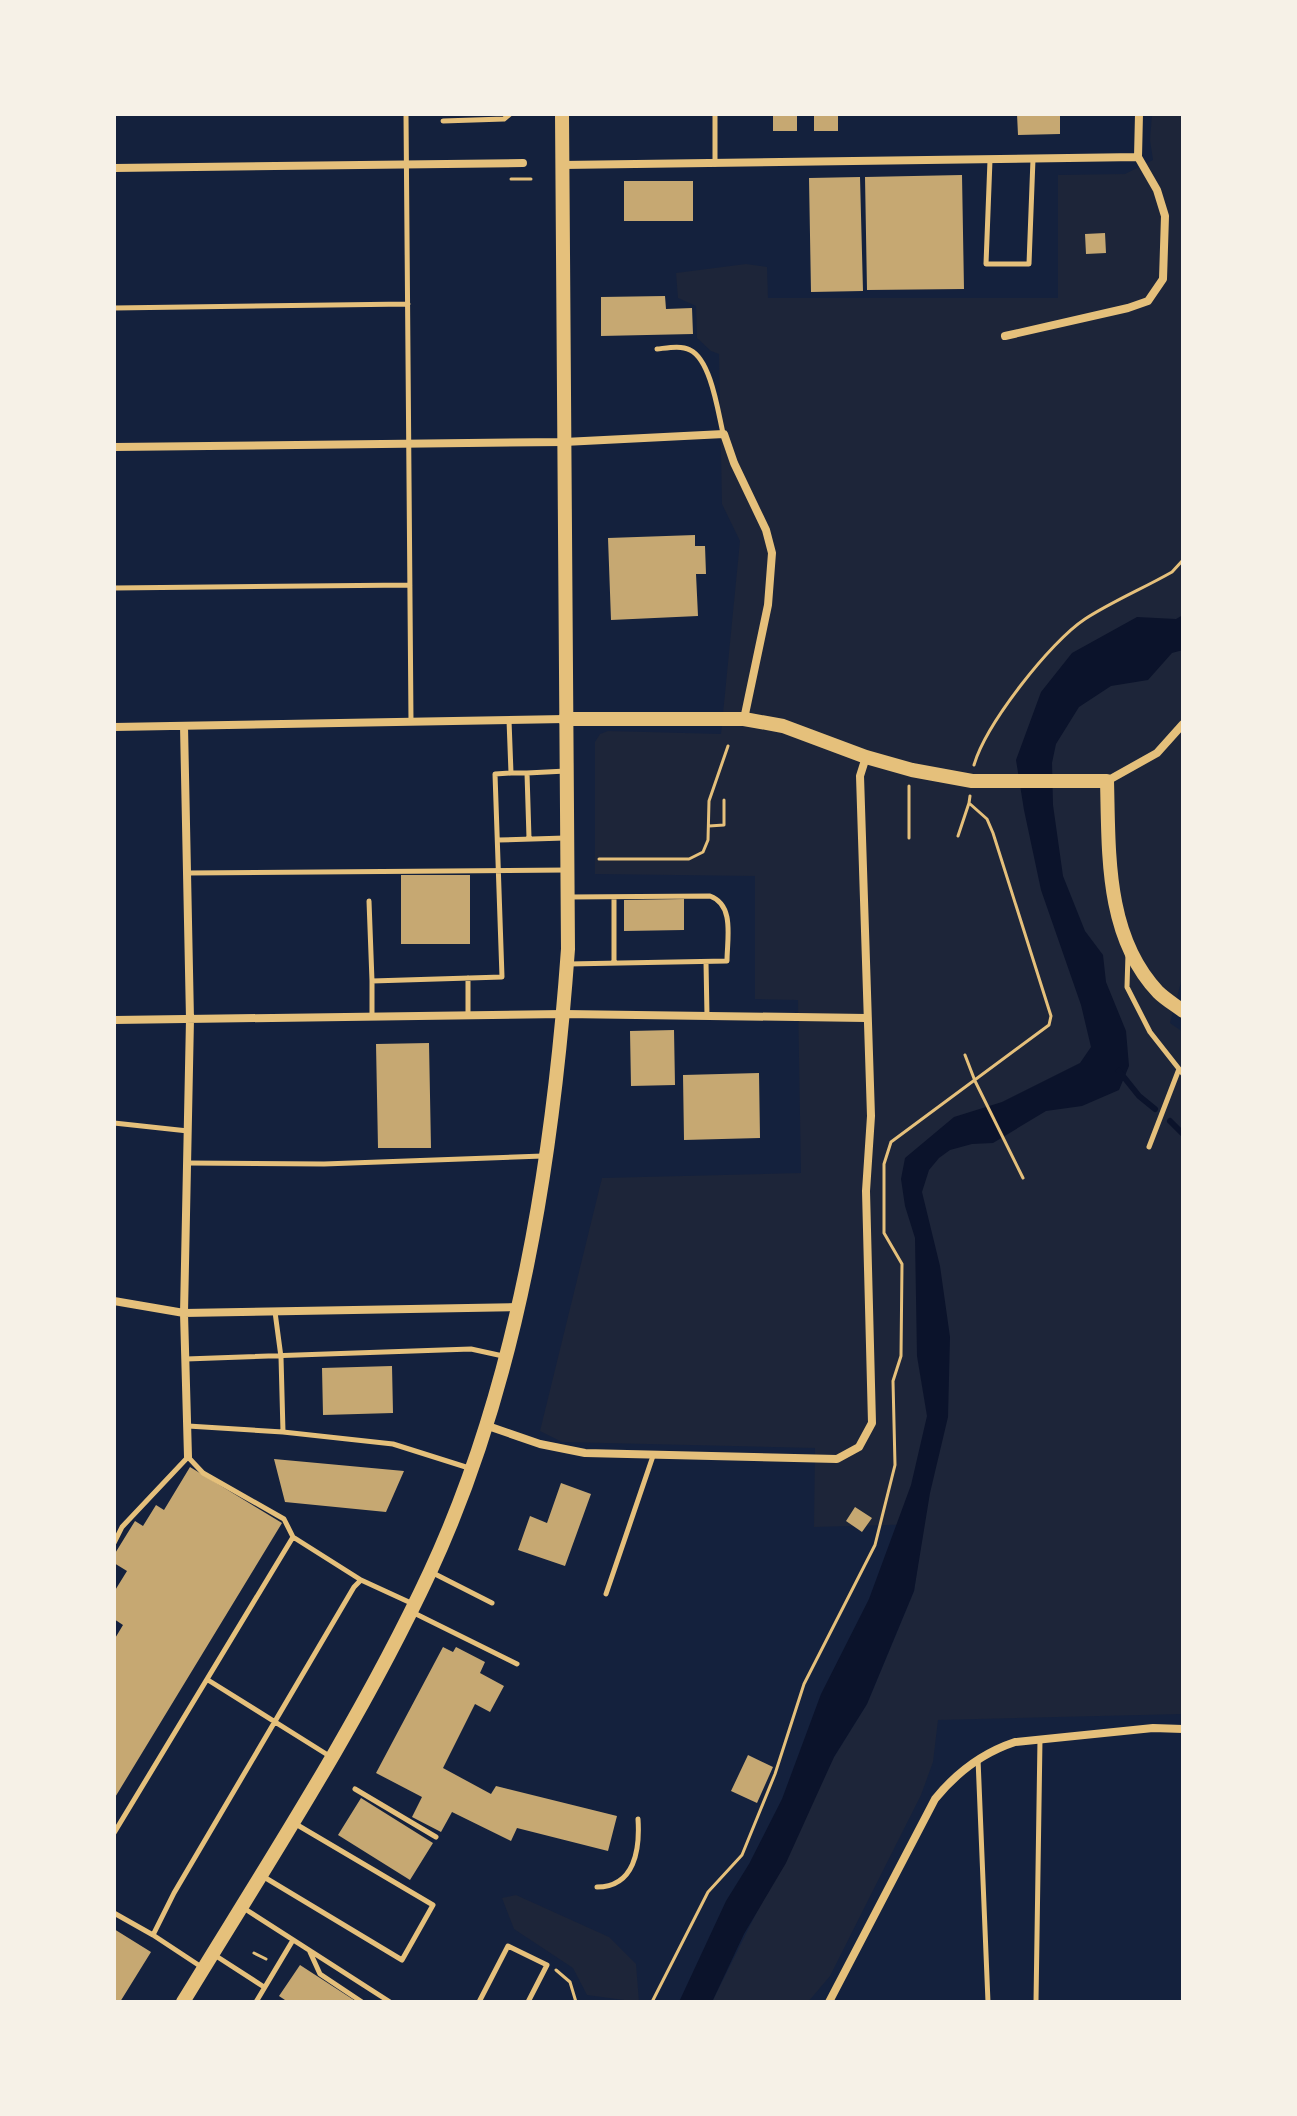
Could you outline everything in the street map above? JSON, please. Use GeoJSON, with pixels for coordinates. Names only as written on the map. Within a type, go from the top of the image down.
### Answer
{"type":"FeatureCollection","features":[{"type":"Feature","properties":{"kind":"main road"},"geometry":{"type":"LineString","coordinates":[[183,2002],[349,1730],[430,1571],[485,1425],[519,1307],[548,1156],[567,964],[562,114]]}},
{"type":"Feature","properties":{"kind":"main road"},"geometry":{"type":"LineString","coordinates":[[565,719],[744,719],[783,726],[866,757],[912,770],[993,783],[1107,781],[1109,869],[1128,949],[1158,992],[1183,1011]]}},
{"type":"Feature","properties":{"kind":"street"},"geometry":{"type":"LineString","coordinates":[[1005,336],[1148,301],[1163,279],[1165,216],[1157,190],[1138,157],[1139,114]]}},
{"type":"Feature","properties":{"kind":"street"},"geometry":{"type":"LineString","coordinates":[[562,165],[1138,157]]}},
{"type":"Feature","properties":{"kind":"street"},"geometry":{"type":"LineString","coordinates":[[114,168],[523,163]]}},
{"type":"Feature","properties":{"kind":"street"},"geometry":{"type":"LineString","coordinates":[[114,447],[564,442],[724,434],[734,463],[766,530],[772,553],[768,605],[744,719]]}},
{"type":"Feature","properties":{"kind":"street"},"geometry":{"type":"LineString","coordinates":[[114,727],[565,719]]}},
{"type":"Feature","properties":{"kind":"street"},"geometry":{"type":"LineString","coordinates":[[1107,781],[1157,753],[1183,724]]}},
{"type":"Feature","properties":{"kind":"street"},"geometry":{"type":"LineString","coordinates":[[184,726],[190,1019],[184,1313],[188,1457]]}},
{"type":"Feature","properties":{"kind":"street"},"geometry":{"type":"LineString","coordinates":[[485,1425],[565,1451],[653,1456],[837,1459],[859,1447],[872,1423],[866,1191],[871,1116],[860,776],[866,757]]}},
{"type":"Feature","properties":{"kind":"street"},"geometry":{"type":"LineString","coordinates":[[114,1020],[564,1014],[866,1018]]}},
{"type":"Feature","properties":{"kind":"street"},"geometry":{"type":"LineString","coordinates":[[114,1301],[184,1313],[519,1307]]}},
{"type":"Feature","properties":{"kind":"street"},"geometry":{"type":"LineString","coordinates":[[829,2002],[935,1799],[958,1773],[998,1747],[1040,1738],[1153,1728],[1183,1729]]}},
{"type":"Feature","properties":{"kind":"lane"},"geometry":{"type":"LineString","coordinates":[[406,114],[411,722]]}},
{"type":"Feature","properties":{"kind":"lane"},"geometry":{"type":"LineString","coordinates":[[443,121],[504,119],[510,114]]}},
{"type":"Feature","properties":{"kind":"lane"},"geometry":{"type":"LineString","coordinates":[[715,114],[715,165]]}},
{"type":"Feature","properties":{"kind":"lane"},"geometry":{"type":"LineString","coordinates":[[990,160],[986,264],[1029,264],[1033,159]]}},
{"type":"Feature","properties":{"kind":"lane"},"geometry":{"type":"LineString","coordinates":[[114,308],[408,304]]}},
{"type":"Feature","properties":{"kind":"lane"},"geometry":{"type":"LineString","coordinates":[[657,349],[683,348],[697,356],[712,389],[724,434]]}},
{"type":"Feature","properties":{"kind":"lane"},"geometry":{"type":"LineString","coordinates":[[114,588],[410,585]]}},
{"type":"Feature","properties":{"kind":"lane"},"geometry":{"type":"LineString","coordinates":[[509,720],[511,773]]}},
{"type":"Feature","properties":{"kind":"lane"},"geometry":{"type":"LineString","coordinates":[[372,981],[502,977],[495,774],[566,771]]}},
{"type":"Feature","properties":{"kind":"lane"},"geometry":{"type":"LineString","coordinates":[[527,773],[529,838]]}},
{"type":"Feature","properties":{"kind":"lane"},"geometry":{"type":"LineString","coordinates":[[498,840],[568,838]]}},
{"type":"Feature","properties":{"kind":"lane"},"geometry":{"type":"LineString","coordinates":[[188,873],[568,870]]}},
{"type":"Feature","properties":{"kind":"lane"},"geometry":{"type":"LineString","coordinates":[[567,964],[727,961],[726,909],[721,900],[710,896],[568,897]]}},
{"type":"Feature","properties":{"kind":"lane"},"geometry":{"type":"LineString","coordinates":[[614,897],[614,963]]}},
{"type":"Feature","properties":{"kind":"lane"},"geometry":{"type":"LineString","coordinates":[[369,901],[372,1017]]}},
{"type":"Feature","properties":{"kind":"lane"},"geometry":{"type":"LineString","coordinates":[[1128,949],[1127,987],[1150,1032],[1181,1071],[1149,1147]]}},
{"type":"Feature","properties":{"kind":"lane"},"geometry":{"type":"LineString","coordinates":[[706,962],[707,1016]]}},
{"type":"Feature","properties":{"kind":"lane"},"geometry":{"type":"LineString","coordinates":[[468,978],[468,1016]]}},
{"type":"Feature","properties":{"kind":"lane"},"geometry":{"type":"LineString","coordinates":[[114,1123],[188,1131]]}},
{"type":"Feature","properties":{"kind":"lane"},"geometry":{"type":"LineString","coordinates":[[187,1163],[324,1164],[548,1156]]}},
{"type":"Feature","properties":{"kind":"lane"},"geometry":{"type":"LineString","coordinates":[[275,1312],[281,1357],[283,1432]]}},
{"type":"Feature","properties":{"kind":"lane"},"geometry":{"type":"LineString","coordinates":[[185,1359],[471,1349],[505,1356]]}},
{"type":"Feature","properties":{"kind":"lane"},"geometry":{"type":"LineString","coordinates":[[187,1426],[393,1444],[470,1469]]}},
{"type":"Feature","properties":{"kind":"lane"},"geometry":{"type":"LineString","coordinates":[[606,1594],[653,1456]]}},
{"type":"Feature","properties":{"kind":"lane"},"geometry":{"type":"LineString","coordinates":[[114,1543],[122,1527],[188,1457],[203,1473],[284,1519],[293,1537],[361,1580],[517,1664]]}},
{"type":"Feature","properties":{"kind":"lane"},"geometry":{"type":"LineString","coordinates":[[114,1833],[293,1537]]}},
{"type":"Feature","properties":{"kind":"lane"},"geometry":{"type":"LineString","coordinates":[[430,1571],[492,1603]]}},
{"type":"Feature","properties":{"kind":"lane"},"geometry":{"type":"LineString","coordinates":[[153,1935],[174,1893],[348,1594],[361,1580]]}},
{"type":"Feature","properties":{"kind":"lane"},"geometry":{"type":"LineString","coordinates":[[208,1680],[332,1758]]}},
{"type":"Feature","properties":{"kind":"lane"},"geometry":{"type":"LineString","coordinates":[[1036,2002],[1040,1738]]}},
{"type":"Feature","properties":{"kind":"lane"},"geometry":{"type":"LineString","coordinates":[[978,1759],[988,2002]]}},
{"type":"Feature","properties":{"kind":"lane"},"geometry":{"type":"LineString","coordinates":[[355,1789],[436,1837]]}},
{"type":"Feature","properties":{"kind":"lane"},"geometry":{"type":"LineString","coordinates":[[597,1887],[608,1887],[620,1881],[634,1865],[640,1843],[638,1819]]}},
{"type":"Feature","properties":{"kind":"lane"},"geometry":{"type":"LineString","coordinates":[[261,1875],[402,1960],[433,1905],[293,1822]]}},
{"type":"Feature","properties":{"kind":"lane"},"geometry":{"type":"LineString","coordinates":[[242,1907],[388,2001]]}},
{"type":"Feature","properties":{"kind":"lane"},"geometry":{"type":"LineString","coordinates":[[114,1913],[204,1969]]}},
{"type":"Feature","properties":{"kind":"lane"},"geometry":{"type":"LineString","coordinates":[[256,2002],[293,1940]]}},
{"type":"Feature","properties":{"kind":"lane"},"geometry":{"type":"LineString","coordinates":[[479,2002],[508,1946],[547,1965],[528,2002]]}},
{"type":"Feature","properties":{"kind":"lane"},"geometry":{"type":"LineString","coordinates":[[306,1948],[312,1954],[320,1974],[362,2002]]}},
{"type":"Feature","properties":{"kind":"lane"},"geometry":{"type":"LineString","coordinates":[[213,1954],[264,1987]]}},
{"type":"Feature","properties":{"kind":"path"},"geometry":{"type":"LineString","coordinates":[[511,179],[531,179]]}},
{"type":"Feature","properties":{"kind":"path"},"geometry":{"type":"LineString","coordinates":[[974,765],[990,727],[1056,643],[1087,618],[1172,572],[1183,560]]}},
{"type":"Feature","properties":{"kind":"path"},"geometry":{"type":"LineString","coordinates":[[599,859],[689,859],[703,852],[708,840],[709,801],[728,746]]}},
{"type":"Feature","properties":{"kind":"path"},"geometry":{"type":"LineString","coordinates":[[909,782],[909,838]]}},
{"type":"Feature","properties":{"kind":"path"},"geometry":{"type":"LineString","coordinates":[[709,826],[724,825],[724,800]]}},
{"type":"Feature","properties":{"kind":"path"},"geometry":{"type":"LineString","coordinates":[[958,836],[969,803]]}},
{"type":"Feature","properties":{"kind":"path"},"geometry":{"type":"LineString","coordinates":[[965,1055],[1023,1178]]}},
{"type":"Feature","properties":{"kind":"path"},"geometry":{"type":"LineString","coordinates":[[547,1965],[565,1975],[576,2002]]}},
{"type":"Feature","properties":{"kind":"shaded area"},"geometry":{"type":"Polygon","coordinates":[[[1152,114],[1183,114],[1183,975],[1170,1023],[1183,1032],[1183,1714],[938,1720],[933,1762],[921,1795],[830,1976],[808,2002],[712,2002],[834,1757],[867,1704],[914,1591],[924,1524],[814,1527],[815,1448],[562,1442],[540,1431],[602,1178],[801,1173],[798,1000],[755,999],[755,876],[595,874],[595,742],[600,734],[608,731],[721,734],[740,541],[722,504],[719,354],[697,338],[696,306],[678,298],[676,273],[746,264],[767,267],[768,298],[1058,298],[1058,175],[1125,174],[1153,160],[1150,140],[1152,114]]]}},
{"type":"Feature","properties":{"kind":"shaded area"},"geometry":{"type":"Polygon","coordinates":[[[1183,615],[1183,650],[1172,653],[1148,680],[1111,686],[1079,707],[1056,744],[1052,763],[1053,805],[1063,876],[1085,931],[1103,955],[1106,982],[1126,1031],[1129,1066],[1119,1090],[1082,1106],[1046,1111],[993,1143],[950,1150],[929,1170],[922,1192],[940,1266],[950,1337],[948,1417],[930,1493],[914,1591],[867,1704],[834,1757],[786,1863],[744,1934],[712,2002],[679,2002],[726,1901],[782,1799],[821,1694],[869,1599],[911,1485],[927,1416],[917,1356],[915,1238],[901,1179],[905,1158],[954,1117],[1002,1102],[1080,1063],[1091,1047],[1081,1005],[1041,890],[1016,760],[1041,692],[1072,653],[1137,617],[1176,619],[1183,615]]]}},
{"type":"Feature","properties":{"kind":"shaded area"},"geometry":{"type":"Polygon","coordinates":[[[516,1895],[609,1937],[636,1964],[639,2002],[587,1995],[573,1968],[514,1929],[502,1898],[516,1895]]]}},
{"type":"Feature","properties":{"kind":"building"},"geometry":{"type":"Polygon","coordinates":[[[773,114],[797,114],[797,131],[773,131],[773,114]]]}},
{"type":"Feature","properties":{"kind":"building"},"geometry":{"type":"Polygon","coordinates":[[[814,114],[838,114],[838,131],[814,131],[814,114]]]}},
{"type":"Feature","properties":{"kind":"building"},"geometry":{"type":"Polygon","coordinates":[[[1017,114],[1060,114],[1060,134],[1018,135],[1017,114]]]}},
{"type":"Feature","properties":{"kind":"building"},"geometry":{"type":"Polygon","coordinates":[[[962,175],[964,289],[867,290],[865,177],[962,175]]]}},
{"type":"Feature","properties":{"kind":"building"},"geometry":{"type":"Polygon","coordinates":[[[860,177],[863,291],[811,292],[809,178],[860,177]]]}},
{"type":"Feature","properties":{"kind":"building"},"geometry":{"type":"Polygon","coordinates":[[[624,181],[693,181],[693,221],[624,221],[624,181]]]}},
{"type":"Feature","properties":{"kind":"building"},"geometry":{"type":"Polygon","coordinates":[[[1105,233],[1106,253],[1086,254],[1085,234],[1105,233]]]}},
{"type":"Feature","properties":{"kind":"building"},"geometry":{"type":"Polygon","coordinates":[[[665,296],[666,309],[692,308],[693,334],[601,336],[601,297],[665,296]]]}},
{"type":"Feature","properties":{"kind":"building"},"geometry":{"type":"Polygon","coordinates":[[[695,535],[695,546],[705,546],[706,574],[696,574],[698,616],[611,620],[608,538],[695,535]]]}},
{"type":"Feature","properties":{"kind":"building"},"geometry":{"type":"Polygon","coordinates":[[[401,875],[470,875],[470,944],[401,944],[401,875]]]}},
{"type":"Feature","properties":{"kind":"building"},"geometry":{"type":"Polygon","coordinates":[[[684,899],[684,930],[624,931],[624,900],[684,899]]]}},
{"type":"Feature","properties":{"kind":"building"},"geometry":{"type":"Polygon","coordinates":[[[674,1030],[675,1085],[631,1086],[630,1031],[674,1030]]]}},
{"type":"Feature","properties":{"kind":"building"},"geometry":{"type":"Polygon","coordinates":[[[429,1043],[431,1148],[378,1148],[376,1044],[429,1043]]]}},
{"type":"Feature","properties":{"kind":"building"},"geometry":{"type":"Polygon","coordinates":[[[759,1073],[760,1138],[684,1140],[683,1075],[759,1073]]]}},
{"type":"Feature","properties":{"kind":"building"},"geometry":{"type":"Polygon","coordinates":[[[392,1366],[393,1413],[323,1415],[322,1368],[392,1366]]]}},
{"type":"Feature","properties":{"kind":"building"},"geometry":{"type":"Polygon","coordinates":[[[274,1459],[404,1471],[386,1512],[285,1502],[274,1459]]]}},
{"type":"Feature","properties":{"kind":"building"},"geometry":{"type":"Polygon","coordinates":[[[190,1467],[282,1523],[114,1799],[114,1640],[123,1625],[114,1619],[114,1592],[127,1571],[114,1563],[114,1555],[135,1521],[143,1526],[156,1505],[164,1510],[190,1467]]]}},
{"type":"Feature","properties":{"kind":"building"},"geometry":{"type":"Polygon","coordinates":[[[561,1483],[591,1494],[565,1566],[518,1550],[530,1516],[547,1523],[561,1483]]]}},
{"type":"Feature","properties":{"kind":"building"},"geometry":{"type":"Polygon","coordinates":[[[855,1507],[872,1518],[862,1532],[846,1521],[855,1507]]]}},
{"type":"Feature","properties":{"kind":"building"},"geometry":{"type":"Polygon","coordinates":[[[443,1647],[453,1652],[456,1647],[485,1662],[480,1673],[504,1686],[490,1712],[475,1704],[443,1768],[491,1794],[496,1786],[617,1816],[608,1851],[517,1828],[511,1841],[452,1812],[441,1832],[412,1817],[422,1797],[376,1773],[443,1647]]]}},
{"type":"Feature","properties":{"kind":"building"},"geometry":{"type":"Polygon","coordinates":[[[748,1755],[773,1767],[757,1803],[731,1791],[748,1755]]]}},
{"type":"Feature","properties":{"kind":"building"},"geometry":{"type":"Polygon","coordinates":[[[361,1798],[433,1843],[410,1880],[338,1835],[361,1798]]]}},
{"type":"Feature","properties":{"kind":"building"},"geometry":{"type":"Polygon","coordinates":[[[114,1929],[151,1952],[120,2002],[114,2002],[114,1929]]]}},
{"type":"Feature","properties":{"kind":"building"},"geometry":{"type":"Polygon","coordinates":[[[300,1965],[357,2002],[288,2002],[279,1996],[300,1965]]]}},
{"type":"Feature","properties":{"kind":"waterway"},"geometry":{"type":"LineString","coordinates":[[1119,1071],[1139,1096],[1155,1109]]}},
{"type":"Feature","properties":{"kind":"waterway"},"geometry":{"type":"LineString","coordinates":[[1170,1121],[1183,1134]]}}]}
